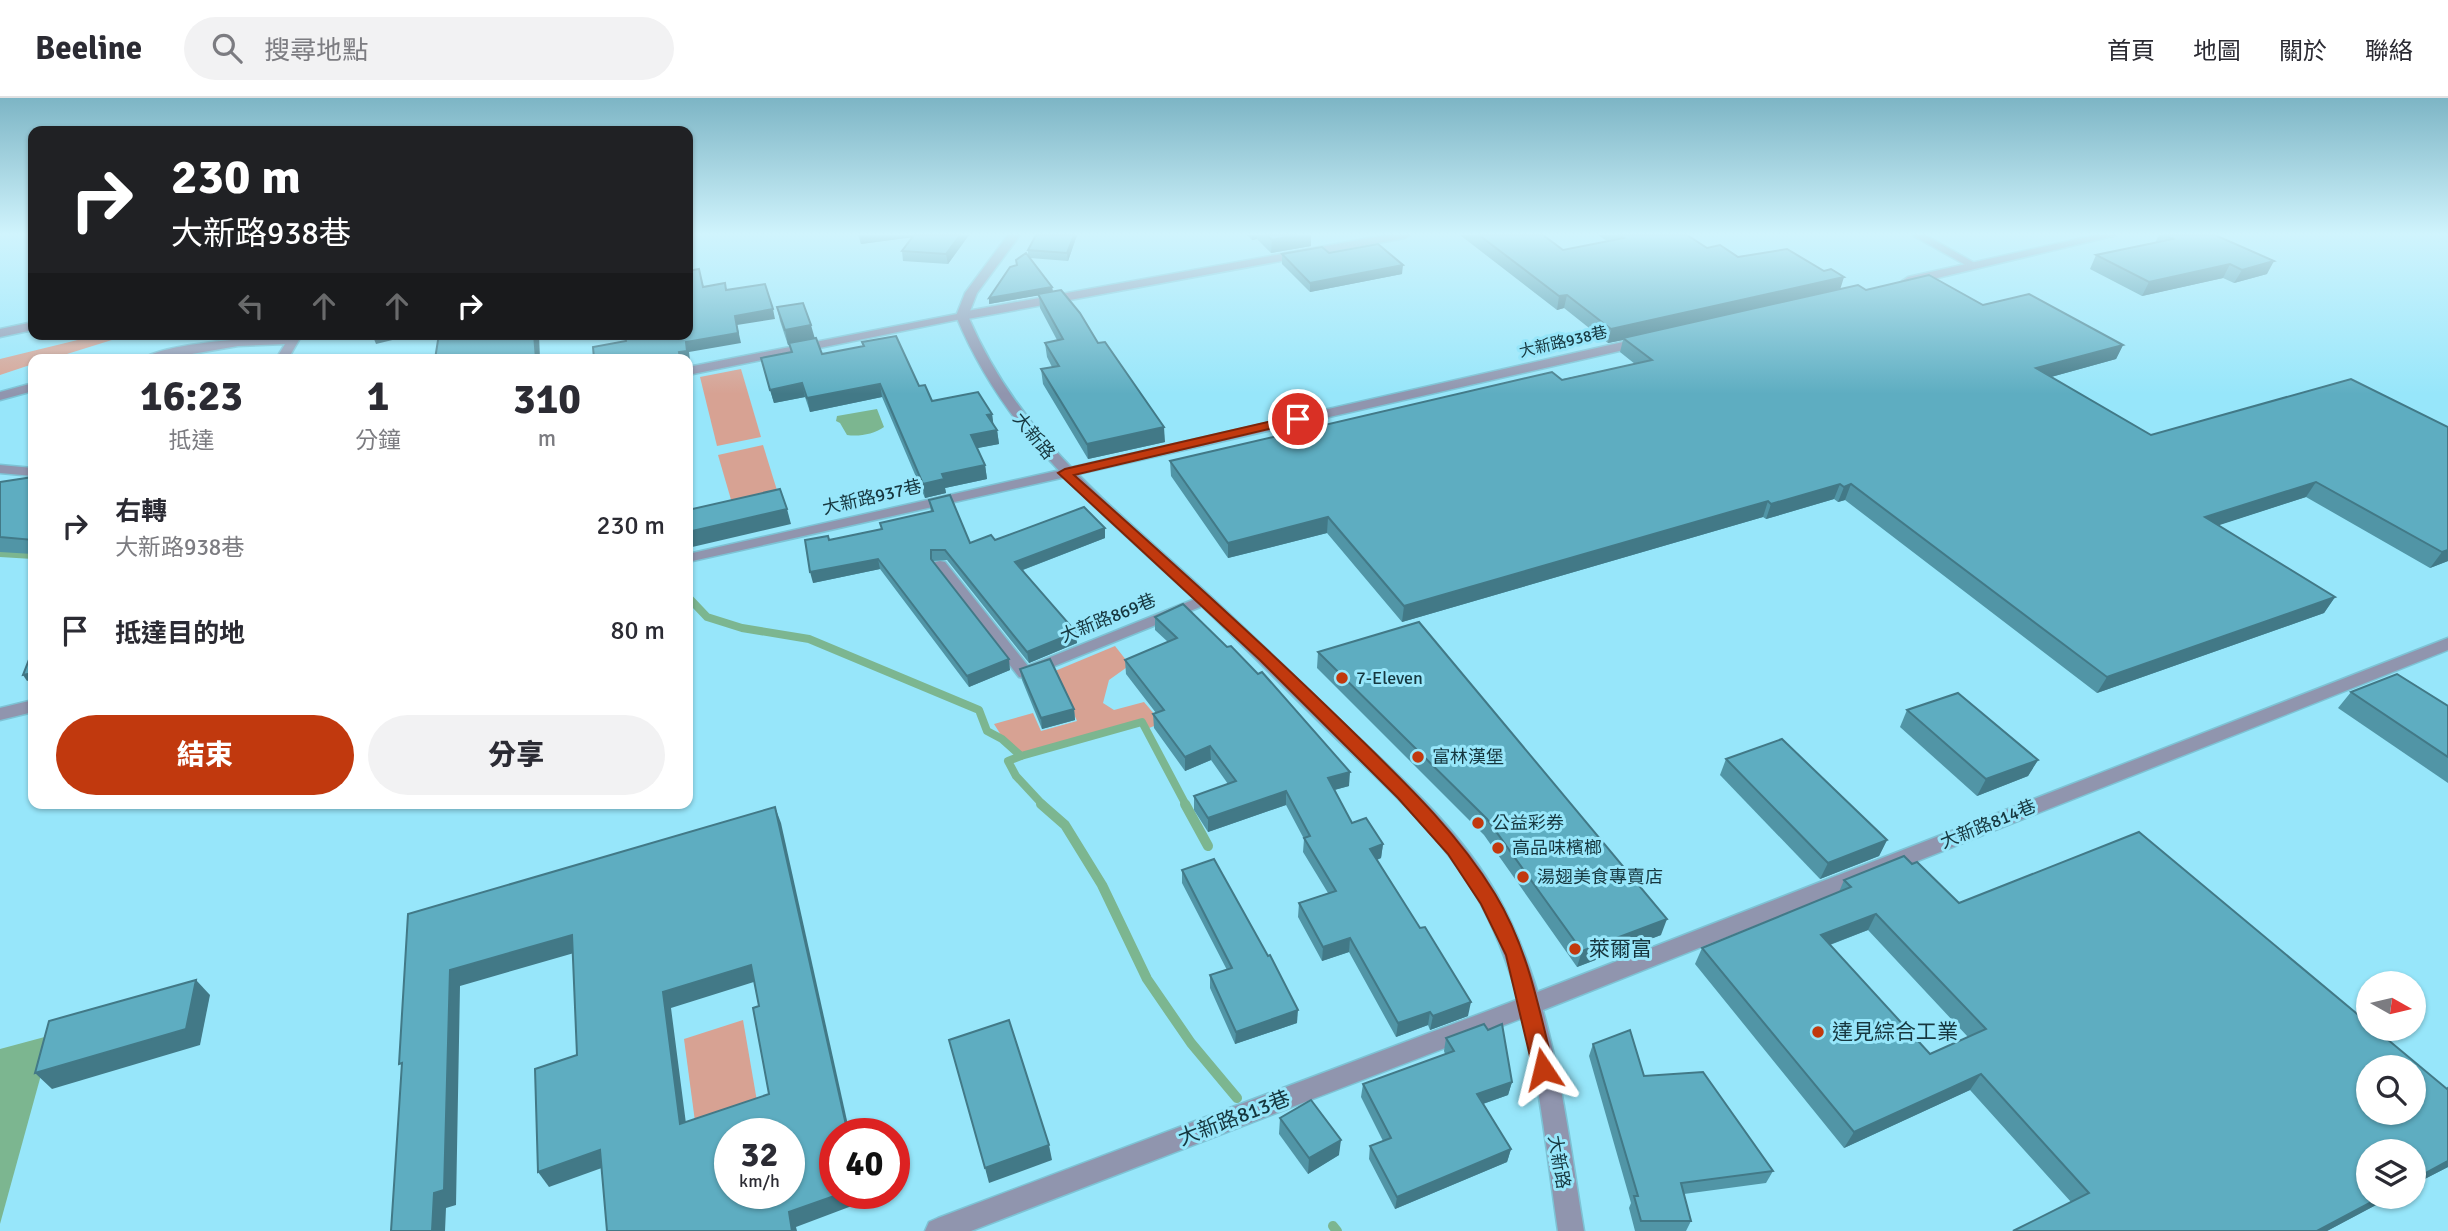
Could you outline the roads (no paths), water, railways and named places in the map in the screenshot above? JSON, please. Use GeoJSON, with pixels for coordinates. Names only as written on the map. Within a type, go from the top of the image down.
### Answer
{"type":"FeatureCollection","features":[{"type":"Feature","properties":{"kind":"street"},"geometry":{"type":"LineString","coordinates":[[962,316],[975,288]]}},
{"type":"Feature","properties":{"kind":"street"},"geometry":{"type":"LineString","coordinates":[[962,316],[1116,288]]}},
{"type":"Feature","properties":{"kind":"street","name":"大新路"},"geometry":{"type":"LineString","coordinates":[[962,316],[968,335],[998,389],[1031,437],[1065,473],[1205,600],[1404,793],[1455,849],[1489,900],[1510,944],[1530,1005],[1571,1231]]}},
{"type":"Feature","properties":{"kind":"street"},"geometry":{"type":"LineString","coordinates":[[0,333],[28,327]]}},
{"type":"Feature","properties":{"kind":"street","name":"大新路938巷"},"geometry":{"type":"LineString","coordinates":[[1065,473],[1662,337]]}},
{"type":"Feature","properties":{"kind":"street","name":"大新路814巷"},"geometry":{"type":"LineString","coordinates":[[1530,1005],[2448,644]]}},
{"type":"Feature","properties":{"kind":"street","name":"大新路813巷"},"geometry":{"type":"LineString","coordinates":[[938,1231],[1530,1005]]}},
{"type":"Feature","properties":{"kind":"lane"},"geometry":{"type":"LineString","coordinates":[[693,371],[962,316]]}},
{"type":"Feature","properties":{"kind":"lane"},"geometry":{"type":"LineString","coordinates":[[168,354],[199,346],[243,340],[293,340]]}},
{"type":"Feature","properties":{"kind":"lane"},"geometry":{"type":"LineString","coordinates":[[0,396],[28,388]]}},
{"type":"Feature","properties":{"kind":"lane"},"geometry":{"type":"LineString","coordinates":[[0,469],[28,471]]}},
{"type":"Feature","properties":{"kind":"lane","name":"大新路937巷"},"geometry":{"type":"LineString","coordinates":[[693,557],[1065,473]]}},
{"type":"Feature","properties":{"kind":"lane","name":"大新路869巷"},"geometry":{"type":"LineString","coordinates":[[940,565],[1025,673],[1205,600]]}},
{"type":"Feature","properties":{"kind":"lane"},"geometry":{"type":"LineString","coordinates":[[0,714],[28,707]]}},
{"type":"Feature","properties":{"kind":"waterway"},"geometry":{"type":"LineString","coordinates":[[0,553],[28,555]]}},
{"type":"Feature","properties":{"kind":"waterway"},"geometry":{"type":"LineString","coordinates":[[693,602],[707,617],[742,628],[809,639],[979,710],[987,731],[1002,739],[1021,756]]}},
{"type":"Feature","properties":{"kind":"waterway"},"geometry":{"type":"LineString","coordinates":[[1021,756],[1142,722],[1186,805]]}},
{"type":"Feature","properties":{"kind":"waterway"},"geometry":{"type":"LineString","coordinates":[[1021,756],[1008,761],[1016,776],[1043,805]]}},
{"type":"Feature","properties":{"kind":"waterway"},"geometry":{"type":"LineString","coordinates":[[1041,804],[1065,825],[1102,885],[1147,979],[1191,1043],[1237,1098]]}},
{"type":"Feature","properties":{"kind":"waterway"},"geometry":{"type":"LineString","coordinates":[[1185,804],[1208,846]]}},
{"type":"Feature","properties":{"kind":"waterway"},"geometry":{"type":"LineString","coordinates":[[1333,1226],[1337,1231]]}},
{"type":"Feature","properties":{"kind":"place","name":"7-Eleven"},"geometry":{"type":"Point","coordinates":[1342,678]}},
{"type":"Feature","properties":{"kind":"place","name":"富林漢堡"},"geometry":{"type":"Point","coordinates":[1418,757]}},
{"type":"Feature","properties":{"kind":"place","name":"公益彩券"},"geometry":{"type":"Point","coordinates":[1478,823]}},
{"type":"Feature","properties":{"kind":"place","name":"高品味檳榔"},"geometry":{"type":"Point","coordinates":[1498,848]}},
{"type":"Feature","properties":{"kind":"place","name":"湯翅美食專賣店"},"geometry":{"type":"Point","coordinates":[1523,877]}},
{"type":"Feature","properties":{"kind":"place","name":"萊爾富"},"geometry":{"type":"Point","coordinates":[1575,949]}},
{"type":"Feature","properties":{"kind":"place","name":"達見綜合工業"},"geometry":{"type":"Point","coordinates":[1818,1032]}}]}
